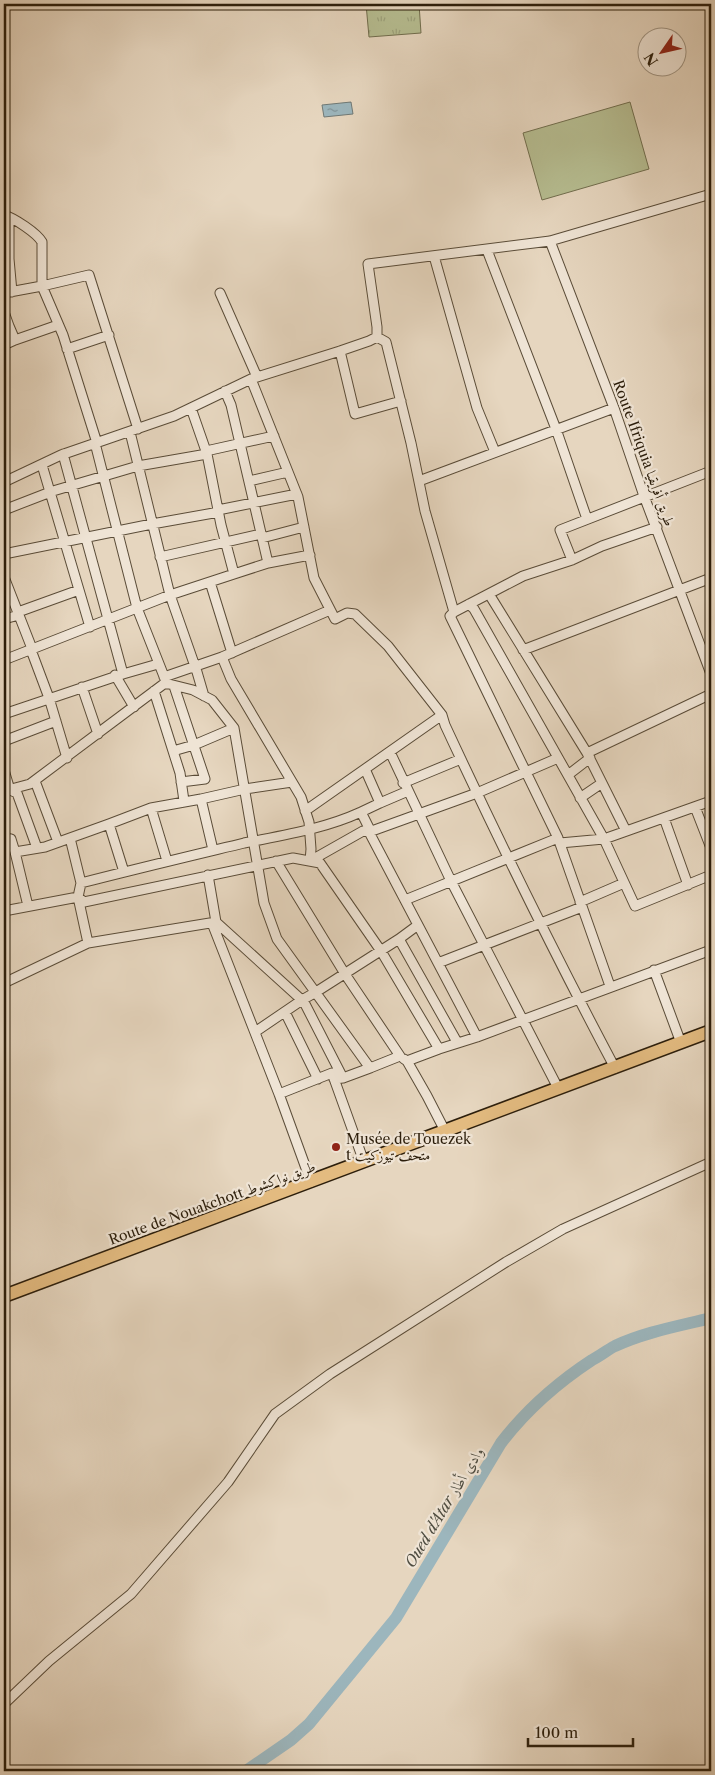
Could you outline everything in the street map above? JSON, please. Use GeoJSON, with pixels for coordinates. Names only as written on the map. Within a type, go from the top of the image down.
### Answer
{"type":"FeatureCollection","features":[{"type":"Feature","properties":{"kind":"highway","name":"Route de Nouakchott طريق نواكشوط"},"geometry":{"type":"LineString","coordinates":[[4,1296],[445,1132],[711,1030]]}},
{"type":"Feature","properties":{"kind":"street"},"geometry":{"type":"LineString","coordinates":[[377,337],[378,327],[368,264],[550,242],[711,194]]}},
{"type":"Feature","properties":{"kind":"street"},"geometry":{"type":"LineString","coordinates":[[7,216],[6,258],[8,293],[89,275],[110,335],[134,430],[138,466],[170,595],[204,696]]}},
{"type":"Feature","properties":{"kind":"street"},"geometry":{"type":"LineString","coordinates":[[7,216],[39,237],[42,242],[42,286],[67,349],[96,443],[137,608],[158,664],[168,682],[194,745],[205,779],[181,782]]}},
{"type":"Feature","properties":{"kind":"street","name":"Route Ifriquia طريق أفريقيا"},"geometry":{"type":"LineString","coordinates":[[550,242],[614,408],[644,496],[711,674]]}},
{"type":"Feature","properties":{"kind":"street"},"geometry":{"type":"LineString","coordinates":[[487,250],[556,429],[587,519]]}},
{"type":"Feature","properties":{"kind":"street"},"geometry":{"type":"LineString","coordinates":[[434,256],[477,408],[495,452]]}},
{"type":"Feature","properties":{"kind":"street"},"geometry":{"type":"LineString","coordinates":[[220,293],[297,494],[314,578],[330,610],[335,619],[347,613],[355,614],[388,646],[442,715],[508,858],[615,1068]]}},
{"type":"Feature","properties":{"kind":"street"},"geometry":{"type":"LineString","coordinates":[[4,312],[6,327],[15,340]]}},
{"type":"Feature","properties":{"kind":"street"},"geometry":{"type":"LineString","coordinates":[[4,345],[58,325]]}},
{"type":"Feature","properties":{"kind":"street"},"geometry":{"type":"LineString","coordinates":[[67,349],[110,335]]}},
{"type":"Feature","properties":{"kind":"street"},"geometry":{"type":"LineString","coordinates":[[4,482],[63,454],[174,416],[254,378],[340,351],[377,337]]}},
{"type":"Feature","properties":{"kind":"street"},"geometry":{"type":"LineString","coordinates":[[377,337],[386,342],[425,512],[454,612]]}},
{"type":"Feature","properties":{"kind":"street"},"geometry":{"type":"LineString","coordinates":[[340,351],[355,414],[401,401]]}},
{"type":"Feature","properties":{"kind":"street"},"geometry":{"type":"LineString","coordinates":[[225,391],[231,405],[268,563]]}},
{"type":"Feature","properties":{"kind":"street"},"geometry":{"type":"LineString","coordinates":[[191,408],[207,452],[234,574]]}},
{"type":"Feature","properties":{"kind":"street"},"geometry":{"type":"LineString","coordinates":[[419,481],[614,408]]}},
{"type":"Feature","properties":{"kind":"street"},"geometry":{"type":"LineString","coordinates":[[4,510],[50,492],[138,466],[274,436]]}},
{"type":"Feature","properties":{"kind":"street"},"geometry":{"type":"LineString","coordinates":[[63,454],[107,619],[119,675],[134,706]]}},
{"type":"Feature","properties":{"kind":"street"},"geometry":{"type":"LineString","coordinates":[[42,465],[90,627]]}},
{"type":"Feature","properties":{"kind":"street"},"geometry":{"type":"LineString","coordinates":[[572,560],[560,530],[711,471]]}},
{"type":"Feature","properties":{"kind":"street"},"geometry":{"type":"LineString","coordinates":[[249,481],[288,472]]}},
{"type":"Feature","properties":{"kind":"street"},"geometry":{"type":"LineString","coordinates":[[4,554],[297,494]]}},
{"type":"Feature","properties":{"kind":"street"},"geometry":{"type":"LineString","coordinates":[[160,557],[226,541],[304,527]]}},
{"type":"Feature","properties":{"kind":"street"},"geometry":{"type":"LineString","coordinates":[[610,986],[559,840],[450,616],[454,612],[524,576],[572,560],[602,546],[657,527]]}},
{"type":"Feature","properties":{"kind":"street"},"geometry":{"type":"LineString","coordinates":[[4,660],[170,595],[268,563],[310,555]]}},
{"type":"Feature","properties":{"kind":"street"},"geometry":{"type":"LineString","coordinates":[[4,577],[31,646],[67,758]]}},
{"type":"Feature","properties":{"kind":"street"},"geometry":{"type":"LineString","coordinates":[[523,650],[711,578]]}},
{"type":"Feature","properties":{"kind":"street"},"geometry":{"type":"LineString","coordinates":[[210,582],[232,653]]}},
{"type":"Feature","properties":{"kind":"street"},"geometry":{"type":"LineString","coordinates":[[4,619],[79,590]]}},
{"type":"Feature","properties":{"kind":"street"},"geometry":{"type":"LineString","coordinates":[[489,594],[588,756],[626,831]]}},
{"type":"Feature","properties":{"kind":"street"},"geometry":{"type":"LineString","coordinates":[[469,604],[474,608],[604,839],[635,906],[711,875]]}},
{"type":"Feature","properties":{"kind":"street"},"geometry":{"type":"LineString","coordinates":[[7,791],[30,784],[154,691],[195,666],[232,653],[330,610]]}},
{"type":"Feature","properties":{"kind":"street"},"geometry":{"type":"LineString","coordinates":[[222,657],[231,680],[302,797],[310,831],[312,849],[310,861]]}},
{"type":"Feature","properties":{"kind":"street"},"geometry":{"type":"LineString","coordinates":[[4,714],[82,687],[158,664]]}},
{"type":"Feature","properties":{"kind":"street"},"geometry":{"type":"LineString","coordinates":[[168,682],[193,690],[212,700],[234,728],[264,903],[277,938],[370,1068]]}},
{"type":"Feature","properties":{"kind":"street"},"geometry":{"type":"LineString","coordinates":[[82,687],[98,734]]}},
{"type":"Feature","properties":{"kind":"street"},"geometry":{"type":"LineString","coordinates":[[154,691],[180,773],[184,801]]}},
{"type":"Feature","properties":{"kind":"street"},"geometry":{"type":"LineString","coordinates":[[568,775],[588,756],[711,694]]}},
{"type":"Feature","properties":{"kind":"street"},"geometry":{"type":"LineString","coordinates":[[305,811],[442,715]]}},
{"type":"Feature","properties":{"kind":"street"},"geometry":{"type":"LineString","coordinates":[[4,741],[56,721]]}},
{"type":"Feature","properties":{"kind":"street"},"geometry":{"type":"LineString","coordinates":[[173,751],[194,745],[234,728]]}},
{"type":"Feature","properties":{"kind":"street"},"geometry":{"type":"LineString","coordinates":[[390,752],[451,881],[558,1088]]}},
{"type":"Feature","properties":{"kind":"street"},"geometry":{"type":"LineString","coordinates":[[310,861],[363,831],[370,832],[477,793],[558,758]]}},
{"type":"Feature","properties":{"kind":"street"},"geometry":{"type":"LineString","coordinates":[[81,883],[213,850],[310,831],[346,819],[380,803],[406,787],[461,759]]}},
{"type":"Feature","properties":{"kind":"street"},"geometry":{"type":"LineString","coordinates":[[365,769],[380,803]]}},
{"type":"Feature","properties":{"kind":"street"},"geometry":{"type":"LineString","coordinates":[[4,770],[7,791]]}},
{"type":"Feature","properties":{"kind":"street"},"geometry":{"type":"LineString","coordinates":[[35,780],[58,842]]}},
{"type":"Feature","properties":{"kind":"street"},"geometry":{"type":"LineString","coordinates":[[15,852],[58,842],[151,808],[245,789],[292,782]]}},
{"type":"Feature","properties":{"kind":"street"},"geometry":{"type":"LineString","coordinates":[[580,798],[602,783]]}},
{"type":"Feature","properties":{"kind":"street"},"geometry":{"type":"LineString","coordinates":[[7,791],[17,793],[37,848]]}},
{"type":"Feature","properties":{"kind":"street"},"geometry":{"type":"LineString","coordinates":[[201,799],[213,850]]}},
{"type":"Feature","properties":{"kind":"street"},"geometry":{"type":"LineString","coordinates":[[405,900],[508,858],[559,840],[604,839],[711,801]]}},
{"type":"Feature","properties":{"kind":"street"},"geometry":{"type":"LineString","coordinates":[[695,806],[711,848]]}},
{"type":"Feature","properties":{"kind":"street"},"geometry":{"type":"LineString","coordinates":[[151,808],[167,861]]}},
{"type":"Feature","properties":{"kind":"street"},"geometry":{"type":"LineString","coordinates":[[361,812],[477,1036]]}},
{"type":"Feature","properties":{"kind":"street"},"geometry":{"type":"LineString","coordinates":[[664,818],[688,885]]}},
{"type":"Feature","properties":{"kind":"street"},"geometry":{"type":"LineString","coordinates":[[109,824],[124,872]]}},
{"type":"Feature","properties":{"kind":"street"},"geometry":{"type":"LineString","coordinates":[[4,838],[11,839],[28,906]]}},
{"type":"Feature","properties":{"kind":"street"},"geometry":{"type":"LineString","coordinates":[[70,838],[81,883],[78,897],[88,943]]}},
{"type":"Feature","properties":{"kind":"street"},"geometry":{"type":"LineString","coordinates":[[78,897],[84,902],[293,858],[320,863],[381,952],[439,1049]]}},
{"type":"Feature","properties":{"kind":"street"},"geometry":{"type":"LineString","coordinates":[[276,861],[345,974],[427,1096],[445,1132]]}},
{"type":"Feature","properties":{"kind":"street"},"geometry":{"type":"LineString","coordinates":[[208,875],[214,922],[311,1182]]}},
{"type":"Feature","properties":{"kind":"street"},"geometry":{"type":"LineString","coordinates":[[438,963],[581,905],[624,883]]}},
{"type":"Feature","properties":{"kind":"street"},"geometry":{"type":"LineString","coordinates":[[4,911],[78,897]]}},
{"type":"Feature","properties":{"kind":"street"},"geometry":{"type":"LineString","coordinates":[[4,983],[88,943],[214,922]]}},
{"type":"Feature","properties":{"kind":"street"},"geometry":{"type":"LineString","coordinates":[[214,922],[302,1000],[338,1078],[364,1162]]}},
{"type":"Feature","properties":{"kind":"street"},"geometry":{"type":"LineString","coordinates":[[255,1032],[302,1000],[381,952],[418,925]]}},
{"type":"Feature","properties":{"kind":"street"},"geometry":{"type":"LineString","coordinates":[[399,939],[457,1042]]}},
{"type":"Feature","properties":{"kind":"street"},"geometry":{"type":"LineString","coordinates":[[338,1078],[477,1036],[711,950]]}},
{"type":"Feature","properties":{"kind":"street"},"geometry":{"type":"LineString","coordinates":[[654,970],[680,1043]]}},
{"type":"Feature","properties":{"kind":"street"},"geometry":{"type":"LineString","coordinates":[[285,1012],[318,1079]]}},
{"type":"Feature","properties":{"kind":"street"},"geometry":{"type":"LineString","coordinates":[[279,1094],[332,1072],[338,1078]]}},
{"type":"Feature","properties":{"kind":"street"},"geometry":{"type":"LineString","coordinates":[[4,1704],[49,1661],[131,1594],[228,1482],[275,1414],[330,1374],[506,1262],[563,1229],[711,1162]]}},
{"type":"Feature","properties":{"kind":"green space"},"geometry":{"type":"Polygon","coordinates":[[[366,4],[419,4],[421,33],[369,37],[366,4]]]}},
{"type":"Feature","properties":{"kind":"green space"},"geometry":{"type":"Polygon","coordinates":[[[630,102],[649,169],[542,200],[523,133],[630,102]]]}},
{"type":"Feature","properties":{"kind":"water"},"geometry":{"type":"Polygon","coordinates":[[[351,102],[353,114],[324,117],[322,105],[351,102]]]}},
{"type":"Feature","properties":{"kind":"waterway","name":"Oued d'Atar وادي أطار"},"geometry":{"type":"LineString","coordinates":[[246,1771],[291,1740],[309,1724],[396,1618],[501,1443],[543,1397],[592,1360],[615,1346],[650,1333],[711,1318]]}},
{"type":"Feature","properties":{"kind":"place","name":"Musée de Touezek t متحف تيوزكيت"},"geometry":{"type":"Point","coordinates":[336,1147]}}]}
